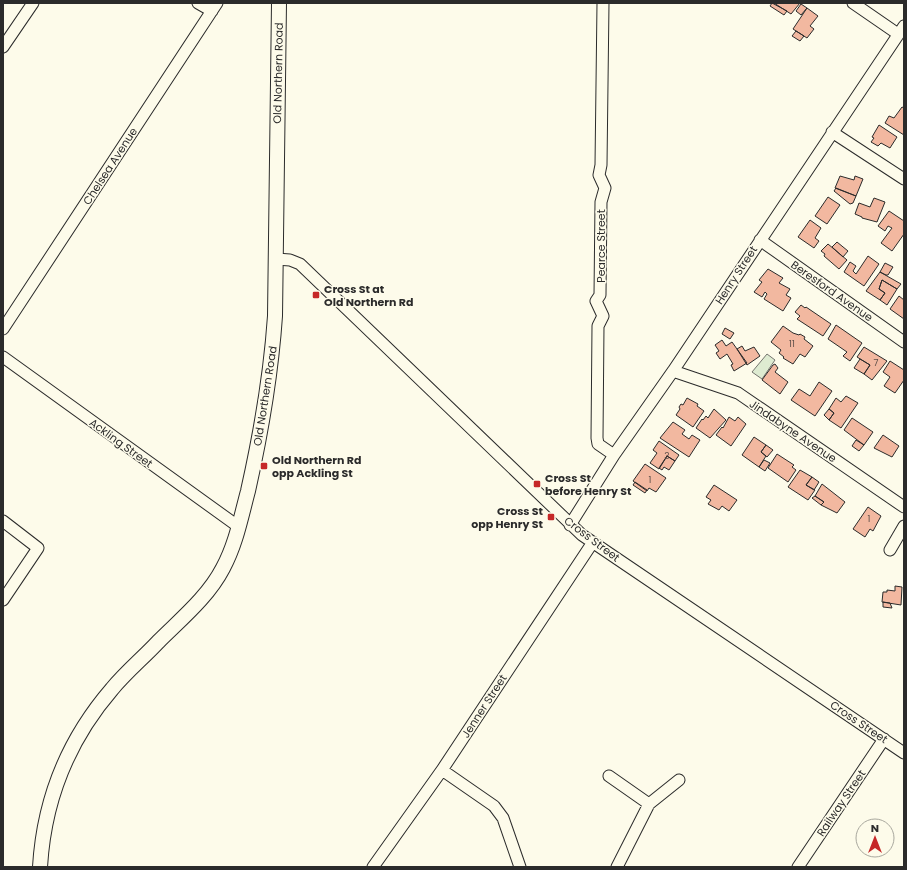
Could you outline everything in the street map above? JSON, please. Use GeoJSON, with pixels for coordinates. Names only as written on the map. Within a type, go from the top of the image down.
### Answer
{"type":"FeatureCollection","features":[{"type":"Feature","properties":{"kind":"main road","name":"Old Northern Road"},"geometry":{"type":"LineString","coordinates":[[40,867],[45,820],[53,789],[63,763],[77,736],[113,688],[196,605],[213,584],[232,549],[239,527],[255,460],[271,367],[275,316],[279,3]]}},
{"type":"Feature","properties":{"kind":"street"},"geometry":{"type":"LineString","coordinates":[[3,47],[33,3]]}},
{"type":"Feature","properties":{"kind":"street"},"geometry":{"type":"LineString","coordinates":[[198,3],[215,7]]}},
{"type":"Feature","properties":{"kind":"street","name":"Pearce Street"},"geometry":{"type":"LineString","coordinates":[[604,3],[601,158],[599,175],[605,188],[601,202],[600,295],[596,301],[603,316],[598,326],[597,438],[598,444],[614,455]]}},
{"type":"Feature","properties":{"kind":"street"},"geometry":{"type":"LineString","coordinates":[[853,3],[901,30]]}},
{"type":"Feature","properties":{"kind":"street","name":"Chelsea Avenue"},"geometry":{"type":"LineString","coordinates":[[3,329],[215,7]]}},
{"type":"Feature","properties":{"kind":"street","name":"Henry Street"},"geometry":{"type":"LineString","coordinates":[[570,525],[614,455],[673,371],[901,30]]}},
{"type":"Feature","properties":{"kind":"street"},"geometry":{"type":"LineString","coordinates":[[832,132],[904,180]]}},
{"type":"Feature","properties":{"kind":"street","name":"Beresford Avenue"},"geometry":{"type":"LineString","coordinates":[[760,240],[904,342]]}},
{"type":"Feature","properties":{"kind":"street","name":"Cross Street"},"geometry":{"type":"LineString","coordinates":[[276,259],[290,260],[300,264],[570,525],[904,753]]}},
{"type":"Feature","properties":{"kind":"street","name":"Ackling Street"},"geometry":{"type":"LineString","coordinates":[[3,357],[239,527]]}},
{"type":"Feature","properties":{"kind":"street","name":"Jindabyne Avenue"},"geometry":{"type":"LineString","coordinates":[[673,371],[738,393],[904,507]]}},
{"type":"Feature","properties":{"kind":"street"},"geometry":{"type":"LineString","coordinates":[[3,521],[38,548],[3,600]]}},
{"type":"Feature","properties":{"kind":"street"},"geometry":{"type":"LineString","coordinates":[[890,550],[904,526]]}},
{"type":"Feature","properties":{"kind":"street","name":"Jenner Street"},"geometry":{"type":"LineString","coordinates":[[373,867],[442,770],[593,542]]}},
{"type":"Feature","properties":{"kind":"street","name":"Railway Street"},"geometry":{"type":"LineString","coordinates":[[798,867],[884,739]]}},
{"type":"Feature","properties":{"kind":"street"},"geometry":{"type":"LineString","coordinates":[[442,770],[494,806],[503,818],[508,829],[520,867]]}},
{"type":"Feature","properties":{"kind":"street"},"geometry":{"type":"LineString","coordinates":[[609,776],[649,804]]}},
{"type":"Feature","properties":{"kind":"street"},"geometry":{"type":"LineString","coordinates":[[617,867],[649,804],[679,780]]}},
{"type":"Feature","properties":{"kind":"green space"},"geometry":{"type":"Polygon","coordinates":[[[767,354],[775,360],[762,379],[752,372],[767,354]]]}},
{"type":"Feature","properties":{"kind":"building"},"geometry":{"type":"Polygon","coordinates":[[[772,3],[787,11],[784,15],[770,6],[772,3]]]}},
{"type":"Feature","properties":{"kind":"building"},"geometry":{"type":"Polygon","coordinates":[[[774,3],[800,3],[791,14],[774,3]]]}},
{"type":"Feature","properties":{"kind":"building"},"geometry":{"type":"Polygon","coordinates":[[[801,4],[807,8],[801,15],[796,11],[801,4]]]}},
{"type":"Feature","properties":{"kind":"building"},"geometry":{"type":"Polygon","coordinates":[[[807,8],[818,16],[810,26],[814,29],[807,38],[793,29],[807,8]]]}},
{"type":"Feature","properties":{"kind":"building"},"geometry":{"type":"Polygon","coordinates":[[[796,31],[804,36],[800,41],[792,36],[796,31]]]}},
{"type":"Feature","properties":{"kind":"building"},"geometry":{"type":"Polygon","coordinates":[[[902,107],[904,108],[904,135],[885,123],[889,116],[894,118],[902,107]]]}},
{"type":"Feature","properties":{"kind":"building"},"geometry":{"type":"Polygon","coordinates":[[[879,125],[897,137],[890,148],[881,143],[878,146],[871,142],[874,138],[872,137],[879,125]]]}},
{"type":"Feature","properties":{"kind":"building"},"geometry":{"type":"Polygon","coordinates":[[[840,176],[854,180],[855,176],[863,179],[856,196],[835,188],[840,176]]]}},
{"type":"Feature","properties":{"kind":"building"},"geometry":{"type":"Polygon","coordinates":[[[836,188],[856,196],[853,203],[850,204],[834,191],[836,188]]]}},
{"type":"Feature","properties":{"kind":"building"},"geometry":{"type":"Polygon","coordinates":[[[828,197],[840,205],[827,224],[815,216],[828,197]]]}},
{"type":"Feature","properties":{"kind":"building"},"geometry":{"type":"Polygon","coordinates":[[[874,198],[885,202],[877,222],[862,218],[855,214],[859,203],[870,207],[874,198]]]}},
{"type":"Feature","properties":{"kind":"building"},"geometry":{"type":"Polygon","coordinates":[[[889,211],[904,221],[904,234],[892,251],[881,243],[892,228],[888,226],[885,231],[878,226],[889,211]]]}},
{"type":"Feature","properties":{"kind":"building"},"geometry":{"type":"Polygon","coordinates":[[[810,220],[821,228],[815,238],[819,241],[814,248],[798,237],[810,220]]]}},
{"type":"Feature","properties":{"kind":"building"},"geometry":{"type":"Polygon","coordinates":[[[837,242],[848,251],[843,257],[832,247],[837,242]]]}},
{"type":"Feature","properties":{"kind":"building"},"geometry":{"type":"Polygon","coordinates":[[[828,244],[847,260],[839,269],[824,256],[825,254],[821,251],[828,244]]]}},
{"type":"Feature","properties":{"kind":"building"},"geometry":{"type":"Polygon","coordinates":[[[868,256],[879,264],[864,286],[844,272],[850,262],[856,266],[853,271],[856,274],[868,256]]]}},
{"type":"Feature","properties":{"kind":"building"},"geometry":{"type":"Polygon","coordinates":[[[885,263],[893,267],[888,275],[880,272],[885,263]]]}},
{"type":"Feature","properties":{"kind":"building"},"geometry":{"type":"Polygon","coordinates":[[[768,269],[783,278],[779,283],[790,289],[786,295],[791,298],[783,311],[764,299],[767,294],[765,292],[762,297],[754,292],[762,282],[759,280],[768,269]]]}},
{"type":"Feature","properties":{"kind":"building"},"geometry":{"type":"Polygon","coordinates":[[[880,272],[901,284],[897,289],[882,280],[879,289],[885,293],[880,300],[866,291],[880,272]]]}},
{"type":"Feature","properties":{"kind":"building"},"geometry":{"type":"Polygon","coordinates":[[[882,280],[897,289],[887,305],[880,300],[885,293],[879,289],[882,280]]]}},
{"type":"Feature","properties":{"kind":"building"},"geometry":{"type":"Polygon","coordinates":[[[899,296],[904,300],[904,319],[890,309],[899,296]]]}},
{"type":"Feature","properties":{"kind":"building"},"geometry":{"type":"Polygon","coordinates":[[[801,305],[831,324],[823,336],[797,319],[800,316],[795,312],[801,305]]]}},
{"type":"Feature","properties":{"kind":"building"},"geometry":{"type":"Polygon","coordinates":[[[836,325],[862,343],[850,361],[843,356],[847,352],[828,339],[836,325]]]}},
{"type":"Feature","properties":{"kind":"building"},"geometry":{"type":"Polygon","coordinates":[[[783,326],[793,333],[800,334],[805,337],[804,339],[813,346],[805,357],[800,354],[793,364],[783,358],[784,357],[779,353],[781,350],[771,342],[783,326]]]}},
{"type":"Feature","properties":{"kind":"building"},"geometry":{"type":"Polygon","coordinates":[[[725,328],[734,333],[730,339],[722,334],[725,328]]]}},
{"type":"Feature","properties":{"kind":"building"},"geometry":{"type":"Polygon","coordinates":[[[722,340],[726,346],[732,342],[747,363],[734,371],[731,365],[733,364],[727,354],[720,359],[716,353],[719,351],[715,345],[722,340]]]}},
{"type":"Feature","properties":{"kind":"building"},"geometry":{"type":"Polygon","coordinates":[[[742,346],[745,351],[754,347],[760,356],[747,365],[737,349],[742,346]]]}},
{"type":"Feature","properties":{"kind":"building"},"geometry":{"type":"Polygon","coordinates":[[[864,347],[887,361],[872,380],[864,374],[870,365],[857,357],[864,347]]]}},
{"type":"Feature","properties":{"kind":"building"},"geometry":{"type":"Polygon","coordinates":[[[860,359],[870,365],[864,374],[854,368],[860,359]]]}},
{"type":"Feature","properties":{"kind":"building"},"geometry":{"type":"Polygon","coordinates":[[[890,361],[904,370],[904,380],[895,393],[884,386],[890,377],[883,372],[890,361]]]}},
{"type":"Feature","properties":{"kind":"building"},"geometry":{"type":"Polygon","coordinates":[[[775,364],[778,368],[775,372],[788,382],[780,394],[762,380],[775,364]]]}},
{"type":"Feature","properties":{"kind":"building"},"geometry":{"type":"Polygon","coordinates":[[[819,382],[832,391],[815,416],[791,400],[799,389],[810,396],[819,382]]]}},
{"type":"Feature","properties":{"kind":"building"},"geometry":{"type":"Polygon","coordinates":[[[846,396],[858,403],[841,428],[829,420],[834,413],[829,409],[836,398],[841,402],[846,396]]]}},
{"type":"Feature","properties":{"kind":"building"},"geometry":{"type":"Polygon","coordinates":[[[687,398],[698,404],[697,406],[704,411],[693,427],[676,415],[680,409],[679,407],[681,404],[683,405],[687,398]]]}},
{"type":"Feature","properties":{"kind":"building"},"geometry":{"type":"Polygon","coordinates":[[[714,409],[726,420],[710,438],[696,428],[702,419],[703,420],[706,416],[708,418],[714,409]]]}},
{"type":"Feature","properties":{"kind":"building"},"geometry":{"type":"Polygon","coordinates":[[[829,409],[834,413],[829,420],[824,415],[829,409]]]}},
{"type":"Feature","properties":{"kind":"building"},"geometry":{"type":"Polygon","coordinates":[[[729,417],[735,421],[738,417],[746,424],[731,446],[716,435],[722,427],[723,428],[729,417]]]}},
{"type":"Feature","properties":{"kind":"building"},"geometry":{"type":"Polygon","coordinates":[[[852,418],[873,432],[864,445],[844,430],[852,418]]]}},
{"type":"Feature","properties":{"kind":"building"},"geometry":{"type":"Polygon","coordinates":[[[673,422],[685,430],[682,434],[689,439],[692,435],[700,440],[689,457],[660,438],[673,422]]]}},
{"type":"Feature","properties":{"kind":"building"},"geometry":{"type":"Polygon","coordinates":[[[883,435],[899,446],[892,457],[874,448],[883,435]]]}},
{"type":"Feature","properties":{"kind":"building"},"geometry":{"type":"Polygon","coordinates":[[[754,437],[766,445],[761,452],[766,456],[759,467],[742,455],[754,437]]]}},
{"type":"Feature","properties":{"kind":"building"},"geometry":{"type":"Polygon","coordinates":[[[856,440],[864,445],[859,451],[852,446],[856,440]]]}},
{"type":"Feature","properties":{"kind":"building"},"geometry":{"type":"Polygon","coordinates":[[[659,441],[679,455],[675,461],[667,456],[659,469],[650,463],[657,453],[653,450],[659,441]]]}},
{"type":"Feature","properties":{"kind":"building"},"geometry":{"type":"Polygon","coordinates":[[[766,445],[773,450],[767,457],[761,452],[766,445]]]}},
{"type":"Feature","properties":{"kind":"building"},"geometry":{"type":"Polygon","coordinates":[[[777,454],[794,465],[792,467],[796,470],[788,482],[768,468],[777,454]]]}},
{"type":"Feature","properties":{"kind":"building"},"geometry":{"type":"Polygon","coordinates":[[[667,456],[675,461],[669,470],[664,467],[662,470],[659,468],[667,456]]]}},
{"type":"Feature","properties":{"kind":"building"},"geometry":{"type":"Polygon","coordinates":[[[764,460],[770,463],[765,471],[759,467],[764,460]]]}},
{"type":"Feature","properties":{"kind":"building"},"geometry":{"type":"Polygon","coordinates":[[[645,464],[666,478],[656,492],[649,488],[647,491],[633,481],[645,464]]]}},
{"type":"Feature","properties":{"kind":"building"},"geometry":{"type":"Polygon","coordinates":[[[800,470],[812,477],[806,485],[815,490],[808,500],[788,487],[800,470]]]}},
{"type":"Feature","properties":{"kind":"building"},"geometry":{"type":"Polygon","coordinates":[[[812,477],[819,482],[814,490],[806,485],[812,477]]]}},
{"type":"Feature","properties":{"kind":"building"},"geometry":{"type":"Polygon","coordinates":[[[635,482],[647,490],[645,493],[633,485],[635,482]]]}},
{"type":"Feature","properties":{"kind":"building"},"geometry":{"type":"Polygon","coordinates":[[[822,484],[845,502],[837,513],[821,505],[824,502],[815,496],[822,484]]]}},
{"type":"Feature","properties":{"kind":"building"},"geometry":{"type":"Polygon","coordinates":[[[714,485],[737,500],[729,511],[722,506],[719,510],[708,504],[711,500],[706,497],[714,485]]]}},
{"type":"Feature","properties":{"kind":"building"},"geometry":{"type":"Polygon","coordinates":[[[815,496],[824,502],[821,505],[812,498],[815,496]]]}},
{"type":"Feature","properties":{"kind":"building"},"geometry":{"type":"Polygon","coordinates":[[[868,507],[881,516],[873,531],[870,529],[865,537],[853,529],[868,507]]]}},
{"type":"Feature","properties":{"kind":"building"},"geometry":{"type":"Polygon","coordinates":[[[895,586],[902,587],[901,605],[882,602],[883,592],[887,592],[887,590],[895,591],[895,586]]]}},
{"type":"Feature","properties":{"kind":"building"},"geometry":{"type":"Polygon","coordinates":[[[883,602],[890,603],[892,608],[883,607],[883,602]]]}},
{"type":"Feature","properties":{"kind":"place","name":"Cross St at Old Northern Rd"},"geometry":{"type":"Point","coordinates":[316,295]}},
{"type":"Feature","properties":{"kind":"place","name":"Old Northern Rd opp Ackling St"},"geometry":{"type":"Point","coordinates":[264,466]}},
{"type":"Feature","properties":{"kind":"place","name":"Cross St before Henry St"},"geometry":{"type":"Point","coordinates":[537,484]}},
{"type":"Feature","properties":{"kind":"place","name":"Cross St opp Henry St"},"geometry":{"type":"Point","coordinates":[551,517]}}]}
